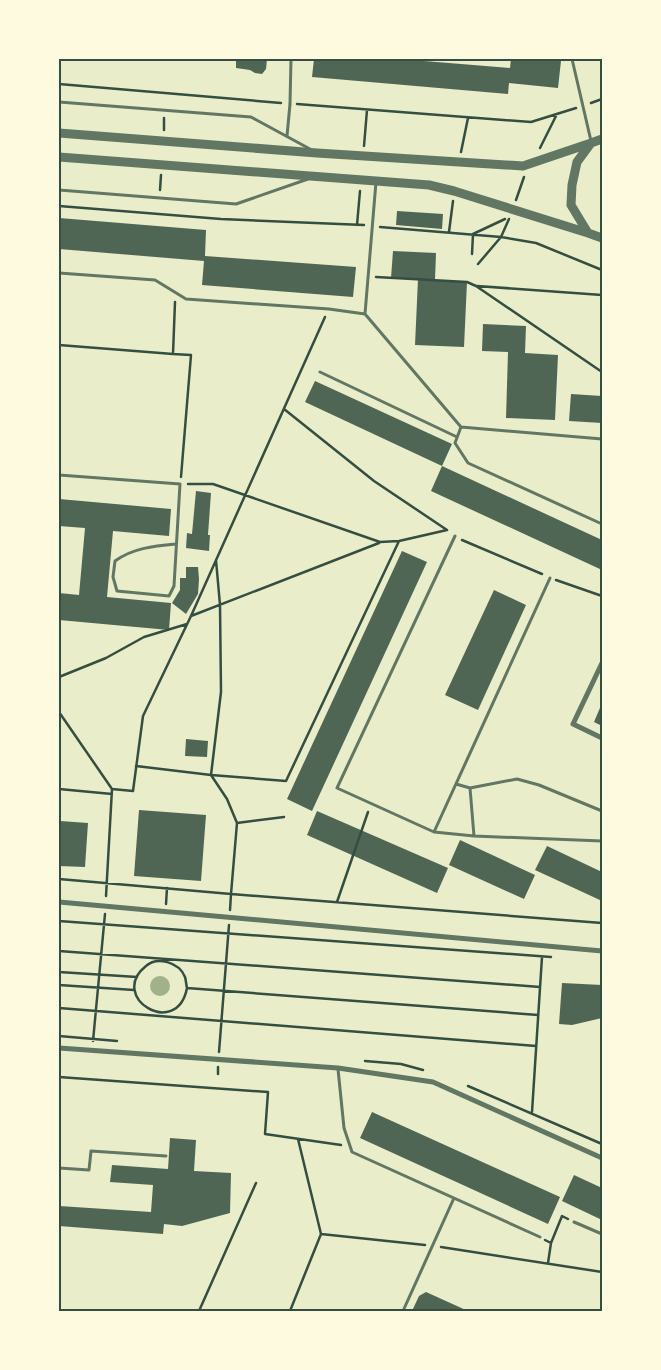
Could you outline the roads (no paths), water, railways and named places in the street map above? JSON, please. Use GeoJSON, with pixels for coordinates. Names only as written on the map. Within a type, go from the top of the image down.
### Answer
{"type":"FeatureCollection","features":[{"type":"Feature","properties":{"kind":"street"},"geometry":{"type":"LineString","coordinates":[[59,133],[317,153],[523,166],[602,140]]}},
{"type":"Feature","properties":{"kind":"street"},"geometry":{"type":"LineString","coordinates":[[588,233],[571,205],[572,185],[577,162],[591,143]]}},
{"type":"Feature","properties":{"kind":"street"},"geometry":{"type":"LineString","coordinates":[[59,157],[429,185],[602,238]]}},
{"type":"Feature","properties":{"kind":"street"},"geometry":{"type":"LineString","coordinates":[[602,663],[573,724],[602,738]]}},
{"type":"Feature","properties":{"kind":"street"},"geometry":{"type":"LineString","coordinates":[[59,902],[602,951]]}},
{"type":"Feature","properties":{"kind":"street"},"geometry":{"type":"LineString","coordinates":[[59,1048],[338,1068],[433,1082],[602,1158]]}},
{"type":"Feature","properties":{"kind":"lane"},"geometry":{"type":"LineString","coordinates":[[288,136],[291,59]]}},
{"type":"Feature","properties":{"kind":"lane"},"geometry":{"type":"LineString","coordinates":[[572,59],[591,143]]}},
{"type":"Feature","properties":{"kind":"lane"},"geometry":{"type":"LineString","coordinates":[[59,102],[251,117],[317,153]]}},
{"type":"Feature","properties":{"kind":"lane"},"geometry":{"type":"LineString","coordinates":[[59,190],[236,204],[316,176]]}},
{"type":"Feature","properties":{"kind":"lane"},"geometry":{"type":"LineString","coordinates":[[364,314],[376,181]]}},
{"type":"Feature","properties":{"kind":"lane"},"geometry":{"type":"LineString","coordinates":[[59,273],[155,280],[186,299],[328,308],[364,314],[461,427],[602,439]]}},
{"type":"Feature","properties":{"kind":"lane"},"geometry":{"type":"LineString","coordinates":[[320,372],[458,437]]}},
{"type":"Feature","properties":{"kind":"lane"},"geometry":{"type":"LineString","coordinates":[[461,427],[455,443],[468,463],[602,524]]}},
{"type":"Feature","properties":{"kind":"lane"},"geometry":{"type":"LineString","coordinates":[[59,475],[180,484],[174,586],[170,596],[117,591],[113,576],[115,560],[126,553],[150,547],[176,544]]}},
{"type":"Feature","properties":{"kind":"lane"},"geometry":{"type":"LineString","coordinates":[[455,536],[337,788],[434,832],[474,836],[602,842]]}},
{"type":"Feature","properties":{"kind":"lane"},"geometry":{"type":"LineString","coordinates":[[434,832],[550,578]]}},
{"type":"Feature","properties":{"kind":"lane"},"geometry":{"type":"LineString","coordinates":[[456,784],[470,788],[516,779],[534,783],[602,811]]}},
{"type":"Feature","properties":{"kind":"lane"},"geometry":{"type":"LineString","coordinates":[[470,788],[474,836]]}},
{"type":"Feature","properties":{"kind":"lane"},"geometry":{"type":"LineString","coordinates":[[338,1068],[344,1128],[352,1152],[540,1237]]}},
{"type":"Feature","properties":{"kind":"lane"},"geometry":{"type":"LineString","coordinates":[[59,1168],[89,1170],[91,1151],[166,1156]]}},
{"type":"Feature","properties":{"kind":"lane"},"geometry":{"type":"LineString","coordinates":[[403,1311],[454,1198]]}},
{"type":"Feature","properties":{"kind":"lane"},"geometry":{"type":"LineString","coordinates":[[574,1222],[602,1234]]}}]}
